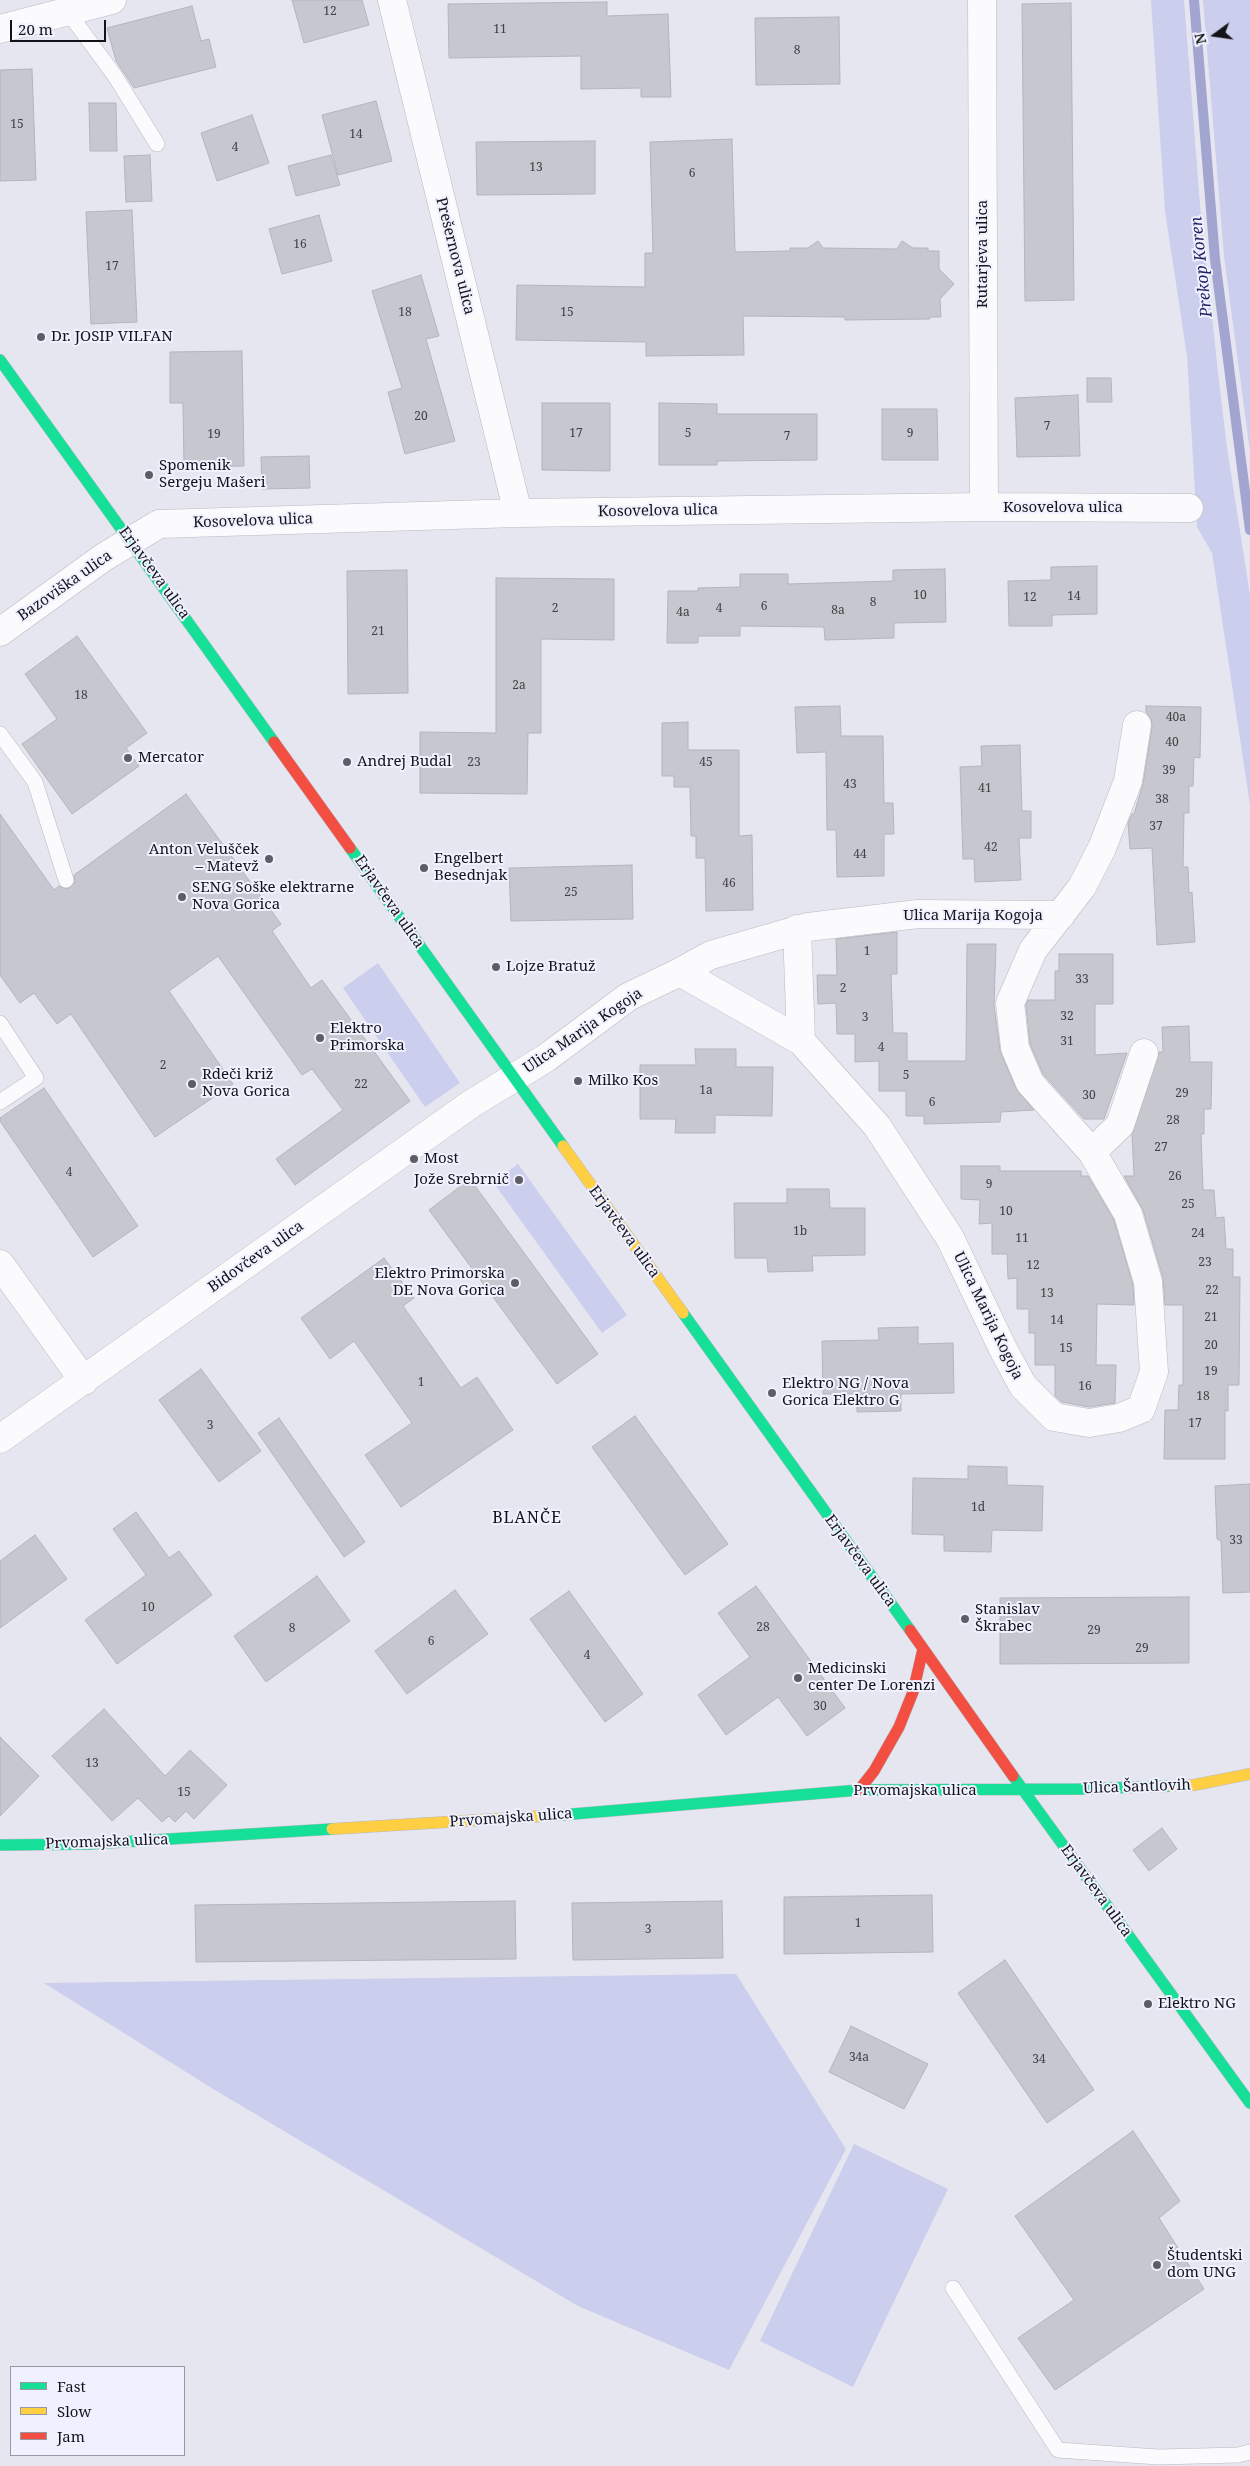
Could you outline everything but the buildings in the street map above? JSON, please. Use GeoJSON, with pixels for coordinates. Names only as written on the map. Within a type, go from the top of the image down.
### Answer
{"type":"FeatureCollection","features":[{"type":"Feature","properties":{"kind":"main road","name":"Erjavčeva ulica"},"geometry":{"type":"LineString","coordinates":[[0,360],[131,540],[1022,1789],[1250,2104]]}},
{"type":"Feature","properties":{"kind":"main road"},"geometry":{"type":"LineString","coordinates":[[859,1790],[874,1771],[899,1727],[913,1692],[923,1649]]}},
{"type":"Feature","properties":{"kind":"main road","name":"Ulica Šantlovih"},"geometry":{"type":"LineString","coordinates":[[1022,1789],[1194,1785],[1250,1774]]}},
{"type":"Feature","properties":{"kind":"main road","name":"Prvomajska ulica"},"geometry":{"type":"LineString","coordinates":[[0,1845],[89,1844],[443,1823],[859,1790],[1022,1789]]}},
{"type":"Feature","properties":{"kind":"street"},"geometry":{"type":"LineString","coordinates":[[0,29],[112,0]]}},
{"type":"Feature","properties":{"kind":"street","name":"Prešernova ulica"},"geometry":{"type":"LineString","coordinates":[[392,0],[518,513]]}},
{"type":"Feature","properties":{"kind":"street","name":"Rutarjeva ulica"},"geometry":{"type":"LineString","coordinates":[[982,0],[984,507]]}},
{"type":"Feature","properties":{"kind":"street","name":"Kosovelova ulica"},"geometry":{"type":"LineString","coordinates":[[131,540],[158,524],[518,513],[984,507],[1189,508]]}},
{"type":"Feature","properties":{"kind":"street","name":"Bazoviška ulica"},"geometry":{"type":"LineString","coordinates":[[0,632],[104,557],[131,540]]}},
{"type":"Feature","properties":{"kind":"street","name":"Ulica Marija Kogoja"},"geometry":{"type":"LineString","coordinates":[[680,972],[802,1042],[877,1126],[950,1238],[1002,1349],[1023,1386],[1054,1417],[1088,1423],[1119,1418],[1141,1408],[1154,1372],[1148,1282],[1128,1214],[1092,1152],[1030,1083],[1015,1048],[1010,1003],[1033,950],[1082,887],[1102,848],[1128,781],[1138,725]]}},
{"type":"Feature","properties":{"kind":"street","name":"Ulica Marija Kogoja"},"geometry":{"type":"LineString","coordinates":[[514,1078],[628,997],[711,955],[796,929],[918,914],[1061,916]]}},
{"type":"Feature","properties":{"kind":"street"},"geometry":{"type":"LineString","coordinates":[[796,929],[802,1042]]}},
{"type":"Feature","properties":{"kind":"street"},"geometry":{"type":"LineString","coordinates":[[1092,1152],[1120,1125],[1144,1053]]}},
{"type":"Feature","properties":{"kind":"street","name":"Bidovčeva ulica"},"geometry":{"type":"LineString","coordinates":[[0,1439],[464,1109],[514,1078]]}},
{"type":"Feature","properties":{"kind":"street"},"geometry":{"type":"LineString","coordinates":[[0,1264],[84,1381]]}},
{"type":"Feature","properties":{"kind":"lane"},"geometry":{"type":"LineString","coordinates":[[68,12],[115,76],[157,144]]}},
{"type":"Feature","properties":{"kind":"lane"},"geometry":{"type":"LineString","coordinates":[[0,734],[35,782],[66,880]]}},
{"type":"Feature","properties":{"kind":"lane"},"geometry":{"type":"LineString","coordinates":[[0,1022],[36,1078],[0,1102]]}},
{"type":"Feature","properties":{"kind":"lane"},"geometry":{"type":"LineString","coordinates":[[953,2288],[1058,2450],[1158,2457],[1238,2455],[1250,2452]]}},
{"type":"Feature","properties":{"kind":"shaded area"},"geometry":{"type":"Polygon","coordinates":[[[1151,0],[1184,0],[1201,217],[1219,381],[1227,448],[1250,595],[1250,805],[1212,553],[1197,527],[1187,356],[1165,211],[1151,0]]]}},
{"type":"Feature","properties":{"kind":"shaded area"},"geometry":{"type":"Polygon","coordinates":[[[1203,0],[1250,0],[1250,452],[1224,256],[1203,0]]]}},
{"type":"Feature","properties":{"kind":"shaded area"},"geometry":{"type":"Polygon","coordinates":[[[378,963],[460,1083],[425,1107],[343,988],[378,963]]]}},
{"type":"Feature","properties":{"kind":"shaded area"},"geometry":{"type":"Polygon","coordinates":[[[518,1164],[627,1315],[602,1333],[493,1182],[518,1164]]]}},
{"type":"Feature","properties":{"kind":"shaded area"},"geometry":{"type":"Polygon","coordinates":[[[736,1974],[846,2149],[729,2370],[578,2306],[210,2087],[44,1983],[736,1974]]]}},
{"type":"Feature","properties":{"kind":"shaded area"},"geometry":{"type":"Polygon","coordinates":[[[854,2144],[948,2189],[853,2387],[760,2341],[854,2144]]]}},
{"type":"Feature","properties":{"kind":"waterway","name":"Prekop Koren"},"geometry":{"type":"LineString","coordinates":[[1194,0],[1215,259],[1250,530]]}},
{"type":"Feature","properties":{"kind":"traffic: fast"},"geometry":{"type":"LineString","coordinates":[[0,360],[274,742]]}},
{"type":"Feature","properties":{"kind":"traffic: fast"},"geometry":{"type":"LineString","coordinates":[[350,848],[563,1146]]}},
{"type":"Feature","properties":{"kind":"traffic: fast"},"geometry":{"type":"LineString","coordinates":[[683,1313],[910,1630]]}},
{"type":"Feature","properties":{"kind":"traffic: fast"},"geometry":{"type":"LineString","coordinates":[[1013,1776],[1250,2103]]}},
{"type":"Feature","properties":{"kind":"traffic: fast"},"geometry":{"type":"LineString","coordinates":[[561,1815],[859,1790],[1079,1789],[1171,1786]]}},
{"type":"Feature","properties":{"kind":"traffic: fast"},"geometry":{"type":"LineString","coordinates":[[0,1845],[89,1844],[332,1829]]}},
{"type":"Feature","properties":{"kind":"traffic: slow"},"geometry":{"type":"LineString","coordinates":[[563,1146],[683,1313]]}},
{"type":"Feature","properties":{"kind":"traffic: slow"},"geometry":{"type":"LineString","coordinates":[[1171,1786],[1194,1785],[1250,1774]]}},
{"type":"Feature","properties":{"kind":"traffic: slow"},"geometry":{"type":"LineString","coordinates":[[332,1829],[561,1815]]}},
{"type":"Feature","properties":{"kind":"traffic: jam"},"geometry":{"type":"LineString","coordinates":[[274,742],[350,848]]}},
{"type":"Feature","properties":{"kind":"traffic: jam"},"geometry":{"type":"LineString","coordinates":[[910,1630],[1013,1776]]}},
{"type":"Feature","properties":{"kind":"traffic: jam"},"geometry":{"type":"LineString","coordinates":[[859,1790],[874,1771],[899,1727],[913,1692],[923,1649]]}},
{"type":"Feature","properties":{"kind":"place","name":"Dr. JOSIP VILFAN"},"geometry":{"type":"Point","coordinates":[41,337]}},
{"type":"Feature","properties":{"kind":"place","name":"Spomenik Sergeju Mašeri"},"geometry":{"type":"Point","coordinates":[149,475]}},
{"type":"Feature","properties":{"kind":"place","name":"Mercator"},"geometry":{"type":"Point","coordinates":[128,758]}},
{"type":"Feature","properties":{"kind":"place","name":"Andrej Budal"},"geometry":{"type":"Point","coordinates":[347,762]}},
{"type":"Feature","properties":{"kind":"place","name":"Anton Velušček – Matevž"},"geometry":{"type":"Point","coordinates":[269,859]}},
{"type":"Feature","properties":{"kind":"place","name":"Engelbert Besednjak"},"geometry":{"type":"Point","coordinates":[424,868]}},
{"type":"Feature","properties":{"kind":"place","name":"SENG Soške elektrarne Nova Gorica"},"geometry":{"type":"Point","coordinates":[182,897]}},
{"type":"Feature","properties":{"kind":"place","name":"Lojze Bratuž"},"geometry":{"type":"Point","coordinates":[496,967]}},
{"type":"Feature","properties":{"kind":"place","name":"Elektro Primorska"},"geometry":{"type":"Point","coordinates":[320,1038]}},
{"type":"Feature","properties":{"kind":"place","name":"Milko Kos"},"geometry":{"type":"Point","coordinates":[578,1081]}},
{"type":"Feature","properties":{"kind":"place","name":"Rdeči križ Nova Gorica"},"geometry":{"type":"Point","coordinates":[192,1084]}},
{"type":"Feature","properties":{"kind":"place","name":"Most"},"geometry":{"type":"Point","coordinates":[414,1159]}},
{"type":"Feature","properties":{"kind":"place","name":"Jože Srebrnič"},"geometry":{"type":"Point","coordinates":[519,1180]}},
{"type":"Feature","properties":{"kind":"place","name":"Elektro Primorska DE Nova Gorica"},"geometry":{"type":"Point","coordinates":[515,1283]}},
{"type":"Feature","properties":{"kind":"place","name":"Elektro NG / Nova Gorica Elektro G"},"geometry":{"type":"Point","coordinates":[772,1393]}},
{"type":"Feature","properties":{"kind":"place","name":"Stanislav Škrabec"},"geometry":{"type":"Point","coordinates":[965,1619]}},
{"type":"Feature","properties":{"kind":"place","name":"Medicinski center De Lorenzi"},"geometry":{"type":"Point","coordinates":[798,1678]}},
{"type":"Feature","properties":{"kind":"place","name":"Elektro NG"},"geometry":{"type":"Point","coordinates":[1148,2004]}},
{"type":"Feature","properties":{"kind":"place","name":"Študentski dom UNG"},"geometry":{"type":"Point","coordinates":[1157,2265]}},
{"type":"Feature","properties":{"kind":"district","name":"BLANČE"},"geometry":{"type":"Point","coordinates":[527,1518]}}]}
